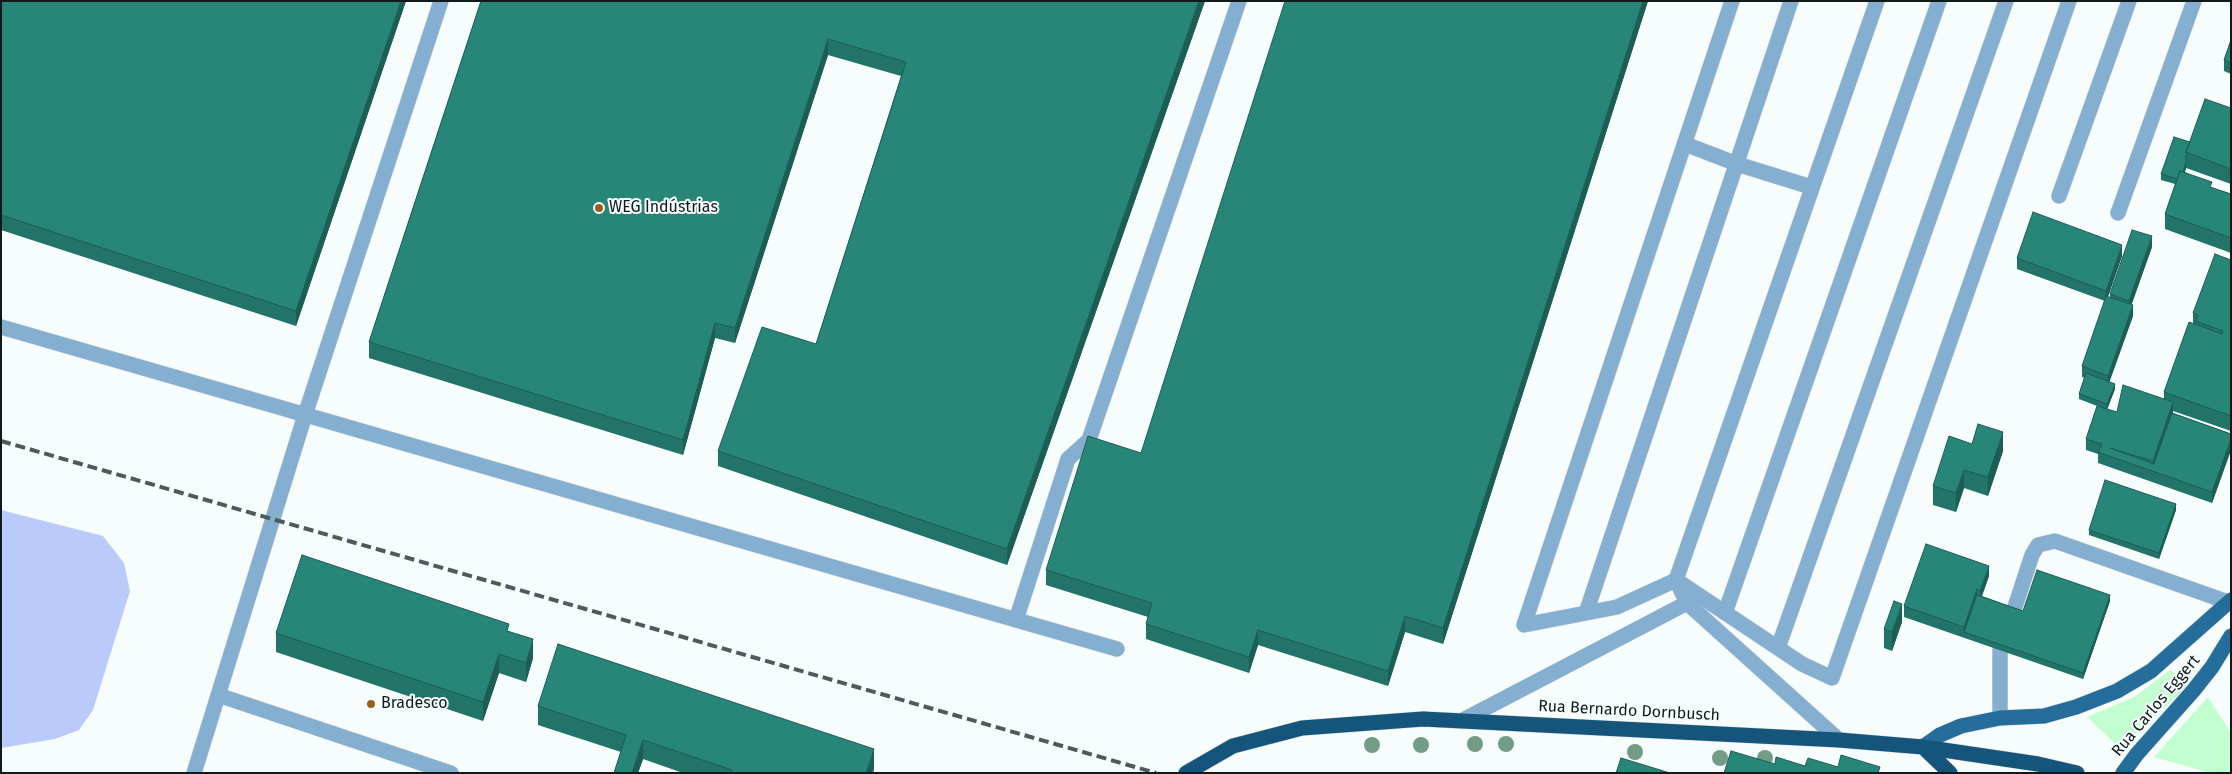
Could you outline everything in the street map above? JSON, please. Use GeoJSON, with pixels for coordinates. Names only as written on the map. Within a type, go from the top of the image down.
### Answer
{"type":"FeatureCollection","features":[{"type":"Feature","properties":{"kind":"highway","name":"Rua Bernardo Dornbusch"},"geometry":{"type":"LineString","coordinates":[[1186,773],[1234,746],[1302,728],[1385,721],[1462,720],[1839,740],[1923,747],[2029,762],[2078,773]]}},
{"type":"Feature","properties":{"kind":"highway"},"geometry":{"type":"LineString","coordinates":[[1923,747],[1950,773]]}},
{"type":"Feature","properties":{"kind":"main road","name":"Rua Carlos Eggert"},"geometry":{"type":"LineString","coordinates":[[1923,747],[1940,735],[1961,726],[2000,718],[2044,716],[2076,707],[2117,691],[2151,671],[2230,601]]}},
{"type":"Feature","properties":{"kind":"main road","name":"Rua Carlos Eggert"},"geometry":{"type":"LineString","coordinates":[[2123,773],[2208,673],[2231,636]]}},
{"type":"Feature","properties":{"kind":"lane"},"geometry":{"type":"LineString","coordinates":[[198,772],[218,695],[305,415],[441,1]]}},
{"type":"Feature","properties":{"kind":"lane"},"geometry":{"type":"LineString","coordinates":[[1016,620],[1068,459],[1089,440],[1239,1]]}},
{"type":"Feature","properties":{"kind":"lane"},"geometry":{"type":"LineString","coordinates":[[1676,580],[1617,607],[1524,625],[1732,1]]}},
{"type":"Feature","properties":{"kind":"lane"},"geometry":{"type":"LineString","coordinates":[[1586,613],[1791,1]]}},
{"type":"Feature","properties":{"kind":"lane"},"geometry":{"type":"LineString","coordinates":[[1839,740],[1686,603],[1676,580],[1877,1]]}},
{"type":"Feature","properties":{"kind":"lane"},"geometry":{"type":"LineString","coordinates":[[1725,613],[1938,1]]}},
{"type":"Feature","properties":{"kind":"lane"},"geometry":{"type":"LineString","coordinates":[[1778,648],[2006,1]]}},
{"type":"Feature","properties":{"kind":"lane"},"geometry":{"type":"LineString","coordinates":[[1676,580],[1802,664],[1832,678],[2069,1]]}},
{"type":"Feature","properties":{"kind":"lane"},"geometry":{"type":"LineString","coordinates":[[2059,196],[2129,1]]}},
{"type":"Feature","properties":{"kind":"lane"},"geometry":{"type":"LineString","coordinates":[[2118,213],[2194,1]]}},
{"type":"Feature","properties":{"kind":"lane"},"geometry":{"type":"LineString","coordinates":[[1685,144],[1737,164],[1811,187]]}},
{"type":"Feature","properties":{"kind":"lane"},"geometry":{"type":"LineString","coordinates":[[1,327],[1116,649]]}},
{"type":"Feature","properties":{"kind":"lane"},"geometry":{"type":"LineString","coordinates":[[2013,613],[2032,555],[2038,546],[2054,541],[2230,601]]}},
{"type":"Feature","properties":{"kind":"lane"},"geometry":{"type":"LineString","coordinates":[[1462,720],[1686,603]]}},
{"type":"Feature","properties":{"kind":"lane"},"geometry":{"type":"LineString","coordinates":[[2000,650],[2000,718]]}},
{"type":"Feature","properties":{"kind":"lane"},"geometry":{"type":"LineString","coordinates":[[218,695],[451,773]]}},
{"type":"Feature","properties":{"kind":"green space"},"geometry":{"type":"Polygon","coordinates":[[[2170,670],[2191,683],[2120,748],[2087,717],[2134,697],[2170,670]]]}},
{"type":"Feature","properties":{"kind":"green space"},"geometry":{"type":"Polygon","coordinates":[[[2208,697],[2231,733],[2231,773],[2210,773],[2154,757],[2208,697]]]}},
{"type":"Feature","properties":{"kind":"water"},"geometry":{"type":"Polygon","coordinates":[[[1,510],[103,536],[124,563],[130,591],[93,710],[79,730],[55,739],[1,748],[1,510]]]}},
{"type":"Feature","properties":{"kind":"building"},"geometry":{"type":"Polygon","coordinates":[[[1,1],[401,1],[296,311],[1,215],[1,1]]]}},
{"type":"Feature","properties":{"kind":"building","name":"WEG Indústrias"},"geometry":{"type":"Polygon","coordinates":[[[481,1],[1199,1],[1007,549],[718,451],[762,327],[816,344],[906,62],[828,39],[735,328],[715,323],[683,440],[369,342],[481,1]]]}},
{"type":"Feature","properties":{"kind":"building"},"geometry":{"type":"Polygon","coordinates":[[[1285,1],[1643,1],[1443,628],[1405,616],[1388,671],[1258,630],[1249,657],[1146,624],[1152,603],[1046,570],[1088,436],[1141,453],[1285,1]]]}},
{"type":"Feature","properties":{"kind":"building"},"geometry":{"type":"Polygon","coordinates":[[[2231,40],[2231,63],[2224,60],[2231,40]]]}},
{"type":"Feature","properties":{"kind":"building"},"geometry":{"type":"Polygon","coordinates":[[[2205,99],[2231,108],[2231,169],[2186,152],[2205,99]]]}},
{"type":"Feature","properties":{"kind":"building"},"geometry":{"type":"Polygon","coordinates":[[[2174,137],[2190,142],[2186,152],[2183,172],[2180,171],[2177,179],[2161,174],[2174,137]]]}},
{"type":"Feature","properties":{"kind":"building"},"geometry":{"type":"Polygon","coordinates":[[[2180,171],[2212,182],[2210,187],[2231,194],[2231,238],[2165,214],[2180,171]]]}},
{"type":"Feature","properties":{"kind":"building"},"geometry":{"type":"Polygon","coordinates":[[[2033,212],[2122,245],[2106,291],[2017,258],[2033,212]]]}},
{"type":"Feature","properties":{"kind":"building"},"geometry":{"type":"Polygon","coordinates":[[[2132,230],[2152,236],[2129,301],[2110,294],[2132,230]]]}},
{"type":"Feature","properties":{"kind":"building"},"geometry":{"type":"Polygon","coordinates":[[[2215,254],[2231,260],[2231,416],[2164,392],[2189,322],[2222,334],[2223,331],[2196,321],[2198,315],[2193,313],[2215,254]]]}},
{"type":"Feature","properties":{"kind":"building"},"geometry":{"type":"Polygon","coordinates":[[[2106,296],[2133,305],[2108,376],[2082,366],[2106,296]]]}},
{"type":"Feature","properties":{"kind":"building"},"geometry":{"type":"Polygon","coordinates":[[[2086,373],[2115,384],[2107,404],[2079,394],[2086,373]]]}},
{"type":"Feature","properties":{"kind":"building"},"geometry":{"type":"Polygon","coordinates":[[[2123,385],[2173,402],[2153,461],[2110,448],[2154,464],[2172,413],[2231,434],[2231,439],[2212,492],[2098,452],[2102,444],[2086,439],[2097,406],[2117,412],[2123,385]]]}},
{"type":"Feature","properties":{"kind":"building"},"geometry":{"type":"Polygon","coordinates":[[[1978,424],[2003,432],[1988,477],[1964,470],[1956,493],[1933,486],[1949,436],[1972,444],[1978,424]]]}},
{"type":"Feature","properties":{"kind":"building"},"geometry":{"type":"Polygon","coordinates":[[[2105,480],[2176,504],[2159,553],[2089,530],[2105,480]]]}},
{"type":"Feature","properties":{"kind":"building"},"geometry":{"type":"Polygon","coordinates":[[[1926,544],[1989,566],[1980,591],[1977,589],[1964,627],[1904,606],[1926,544]]]}},
{"type":"Feature","properties":{"kind":"building"},"geometry":{"type":"Polygon","coordinates":[[[302,555],[509,624],[507,631],[533,639],[526,663],[499,654],[483,702],[276,633],[302,555]]]}},
{"type":"Feature","properties":{"kind":"building"},"geometry":{"type":"Polygon","coordinates":[[[2037,570],[2110,595],[2083,673],[1964,632],[1977,595],[2023,611],[2037,570]]]}},
{"type":"Feature","properties":{"kind":"building"},"geometry":{"type":"Polygon","coordinates":[[[1894,601],[1902,604],[1892,632],[1884,629],[1894,601]]]}},
{"type":"Feature","properties":{"kind":"building"},"geometry":{"type":"Polygon","coordinates":[[[558,644],[874,749],[866,773],[731,773],[732,770],[643,740],[632,773],[614,773],[626,735],[538,706],[558,644]]]}},
{"type":"Feature","properties":{"kind":"building"},"geometry":{"type":"Polygon","coordinates":[[[1731,751],[1775,764],[1776,757],[1805,766],[1808,758],[1838,767],[1841,755],[1880,767],[1878,773],[1724,773],[1731,751]]]}},
{"type":"Feature","properties":{"kind":"building"},"geometry":{"type":"Polygon","coordinates":[[[1621,758],[1670,773],[1616,773],[1621,758]]]}},
{"type":"Feature","properties":{"kind":"railway"},"geometry":{"type":"LineString","coordinates":[[1,441],[1156,773]]}},
{"type":"Feature","properties":{"kind":"place","name":"WEG Indústrias"},"geometry":{"type":"Point","coordinates":[599,208]}},
{"type":"Feature","properties":{"kind":"place","name":"Bradesco"},"geometry":{"type":"Point","coordinates":[371,704]}}]}
